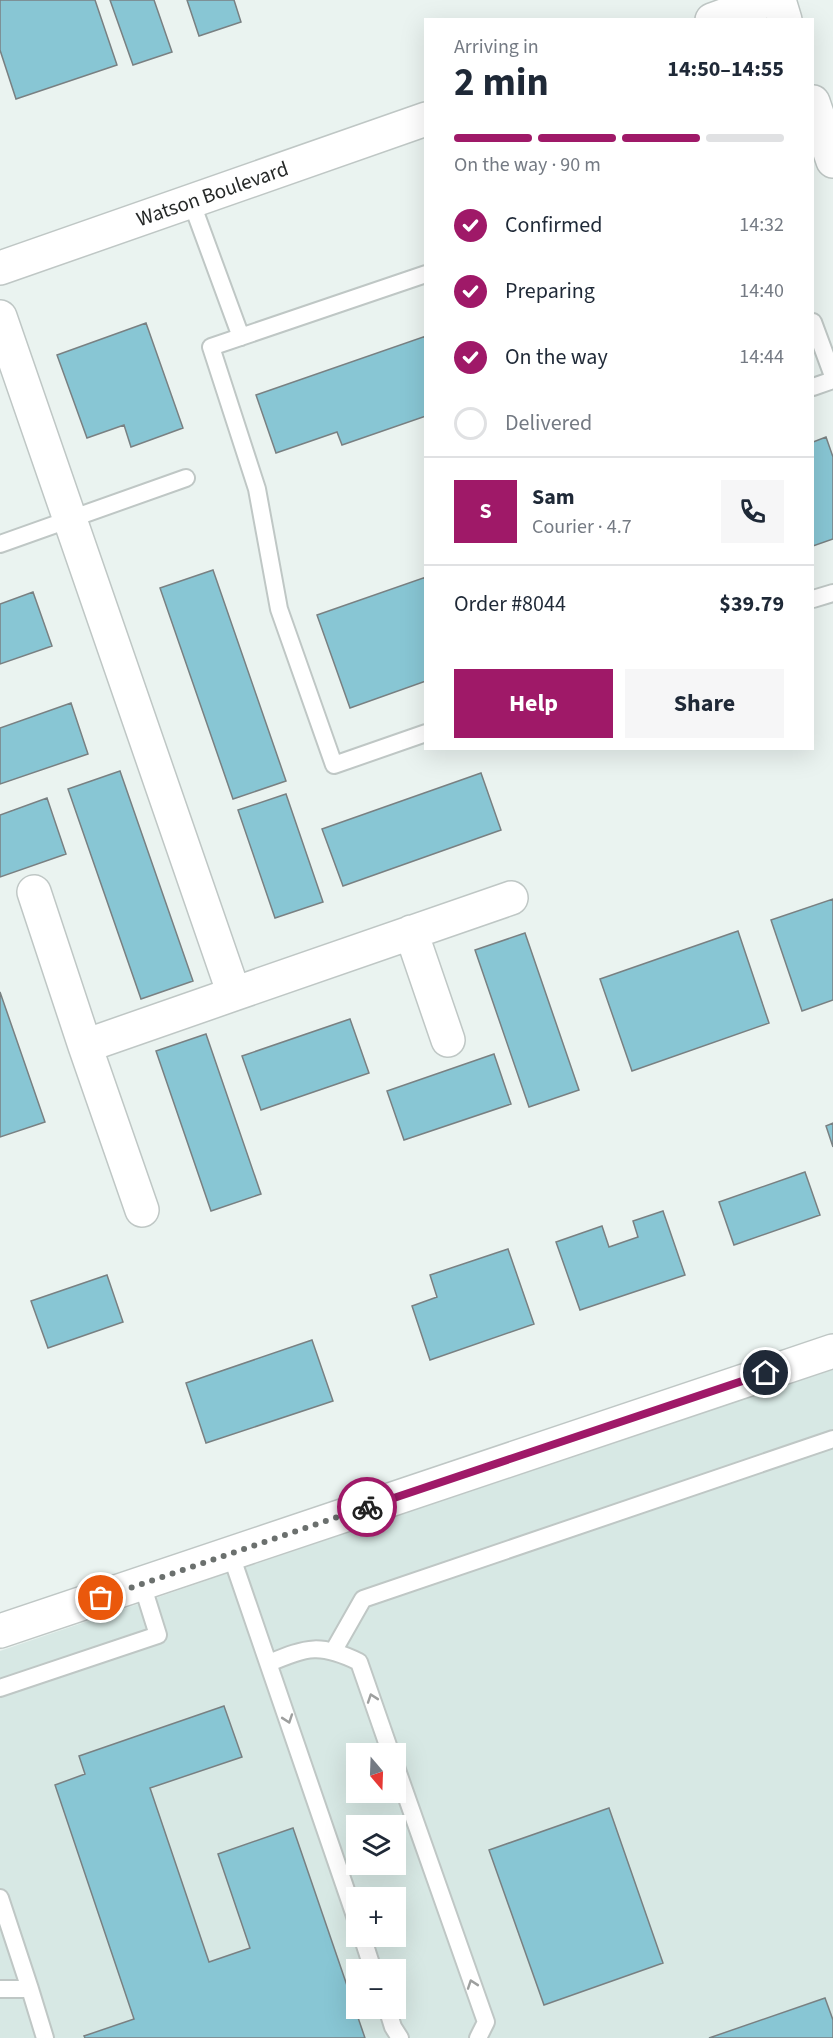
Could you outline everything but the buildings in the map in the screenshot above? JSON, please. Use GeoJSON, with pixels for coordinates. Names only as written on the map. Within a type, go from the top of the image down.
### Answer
{"type":"FeatureCollection","features":[{"type":"Feature","properties":{"kind":"street"},"geometry":{"type":"LineString","coordinates":[[718,18],[768,0]]}},
{"type":"Feature","properties":{"kind":"street"},"geometry":{"type":"LineString","coordinates":[[779,0],[784,18]]}},
{"type":"Feature","properties":{"kind":"street"},"geometry":{"type":"LineString","coordinates":[[815,114],[833,161]]}},
{"type":"Feature","properties":{"kind":"street","name":"Watson Boulevard"},"geometry":{"type":"LineString","coordinates":[[0,268],[424,120]]}},
{"type":"Feature","properties":{"kind":"street"},"geometry":{"type":"LineString","coordinates":[[0,316],[234,994]]}},
{"type":"Feature","properties":{"kind":"street"},"geometry":{"type":"LineString","coordinates":[[34,892],[142,1210]]}},
{"type":"Feature","properties":{"kind":"street"},"geometry":{"type":"LineString","coordinates":[[85,1046],[512,898]]}},
{"type":"Feature","properties":{"kind":"street"},"geometry":{"type":"LineString","coordinates":[[411,932],[448,1040]]}},
{"type":"Feature","properties":{"kind":"street"},"geometry":{"type":"LineString","coordinates":[[0,1631],[833,1351]]}},
{"type":"Feature","properties":{"kind":"lane"},"geometry":{"type":"LineString","coordinates":[[190,201],[241,337]]}},
{"type":"Feature","properties":{"kind":"lane"},"geometry":{"type":"LineString","coordinates":[[424,275],[211,347],[257,489],[279,609],[334,765],[424,734]]}},
{"type":"Feature","properties":{"kind":"lane"},"geometry":{"type":"LineString","coordinates":[[814,325],[833,378],[814,387]]}},
{"type":"Feature","properties":{"kind":"lane"},"geometry":{"type":"LineString","coordinates":[[0,544],[186,478]]}},
{"type":"Feature","properties":{"kind":"lane"},"geometry":{"type":"LineString","coordinates":[[814,600],[833,592]]}},
{"type":"Feature","properties":{"kind":"lane"},"geometry":{"type":"LineString","coordinates":[[334,1650],[363,1599],[833,1438]]}},
{"type":"Feature","properties":{"kind":"lane"},"geometry":{"type":"LineString","coordinates":[[231,1555],[346,1890]]}},
{"type":"Feature","properties":{"kind":"lane"},"geometry":{"type":"LineString","coordinates":[[0,1688],[158,1635],[141,1584]]}},
{"type":"Feature","properties":{"kind":"lane"},"geometry":{"type":"LineString","coordinates":[[269,1663],[303,1649],[334,1650],[359,1662],[387,1743]]}},
{"type":"Feature","properties":{"kind":"lane"},"geometry":{"type":"LineString","coordinates":[[406,1795],[486,2022],[478,2038]]}},
{"type":"Feature","properties":{"kind":"lane"},"geometry":{"type":"LineString","coordinates":[[0,1898],[45,2038]]}},
{"type":"Feature","properties":{"kind":"lane"},"geometry":{"type":"LineString","coordinates":[[0,1989],[30,1989]]}},
{"type":"Feature","properties":{"kind":"lane"},"geometry":{"type":"LineString","coordinates":[[392,2019],[400,2038]]}},
{"type":"Feature","properties":{"kind":"shaded area"},"geometry":{"type":"Polygon","coordinates":[[[833,1367],[833,2038],[0,2038],[0,1651],[833,1367]]]}},
{"type":"Feature","properties":{"kind":"way so far"},"geometry":{"type":"LineString","coordinates":[[101,1598],[367,1507]]}},
{"type":"Feature","properties":{"kind":"route"},"geometry":{"type":"LineString","coordinates":[[367,1507],[766,1373]]}}]}
